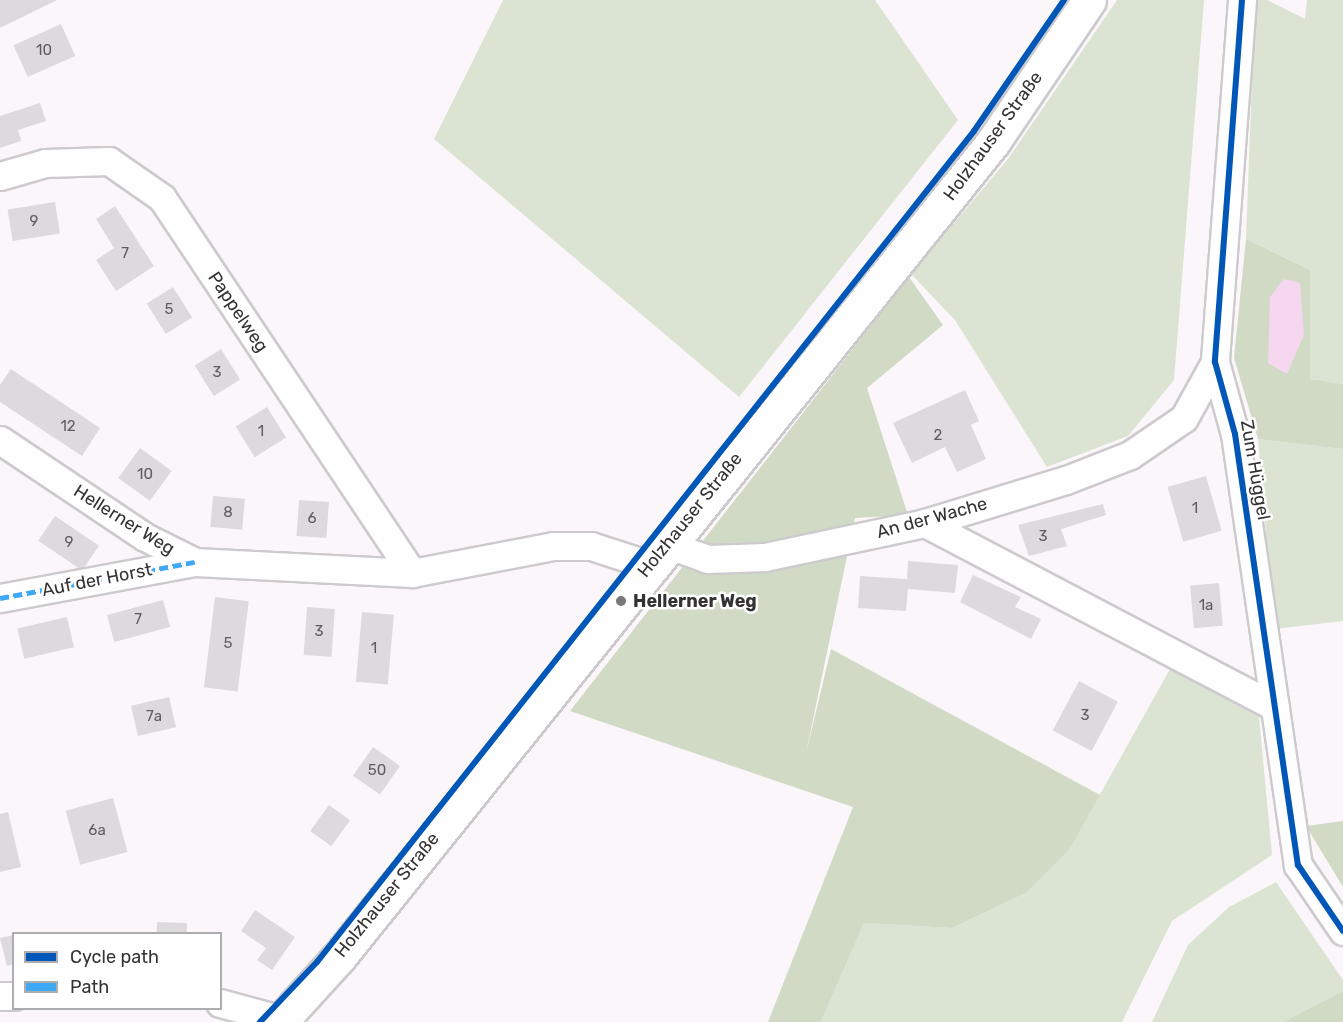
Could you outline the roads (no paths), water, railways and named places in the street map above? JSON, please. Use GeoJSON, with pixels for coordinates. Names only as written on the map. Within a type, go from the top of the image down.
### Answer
{"type":"FeatureCollection","features":[{"type":"Feature","properties":{"kind":"street","name":"Holzhauser Straße"},"geometry":{"type":"LineString","coordinates":[[281,1021],[340,956],[658,555],[993,142],[1089,0]]}},
{"type":"Feature","properties":{"kind":"street","name":"Zum Hüggel"},"geometry":{"type":"LineString","coordinates":[[1242,0],[1215,362],[1235,434],[1298,865],[1343,931]]}},
{"type":"Feature","properties":{"kind":"street","name":"Pappelweg"},"geometry":{"type":"LineString","coordinates":[[0,176],[45,163],[109,161],[162,198],[412,573]]}},
{"type":"Feature","properties":{"kind":"street","name":"Zum Hüggel"},"geometry":{"type":"LineString","coordinates":[[1184,418],[1215,362]]}},
{"type":"Feature","properties":{"kind":"street","name":"An der Wache"},"geometry":{"type":"LineString","coordinates":[[658,555],[708,559],[765,558],[925,523],[1130,455],[1184,418]]}},
{"type":"Feature","properties":{"kind":"street","name":"Hellerner Weg"},"geometry":{"type":"LineString","coordinates":[[0,440],[145,537],[195,562],[412,573],[553,546],[591,546],[658,555]]}},
{"type":"Feature","properties":{"kind":"street"},"geometry":{"type":"LineString","coordinates":[[925,523],[1275,707]]}},
{"type":"Feature","properties":{"kind":"street","name":"Auf der Horst"},"geometry":{"type":"LineString","coordinates":[[0,598],[195,562]]}},
{"type":"Feature","properties":{"kind":"street"},"geometry":{"type":"LineString","coordinates":[[222,1004],[281,1021]]}},
{"type":"Feature","properties":{"kind":"place","name":"Hellerner Weg"},"geometry":{"type":"Point","coordinates":[621,601]}}]}
